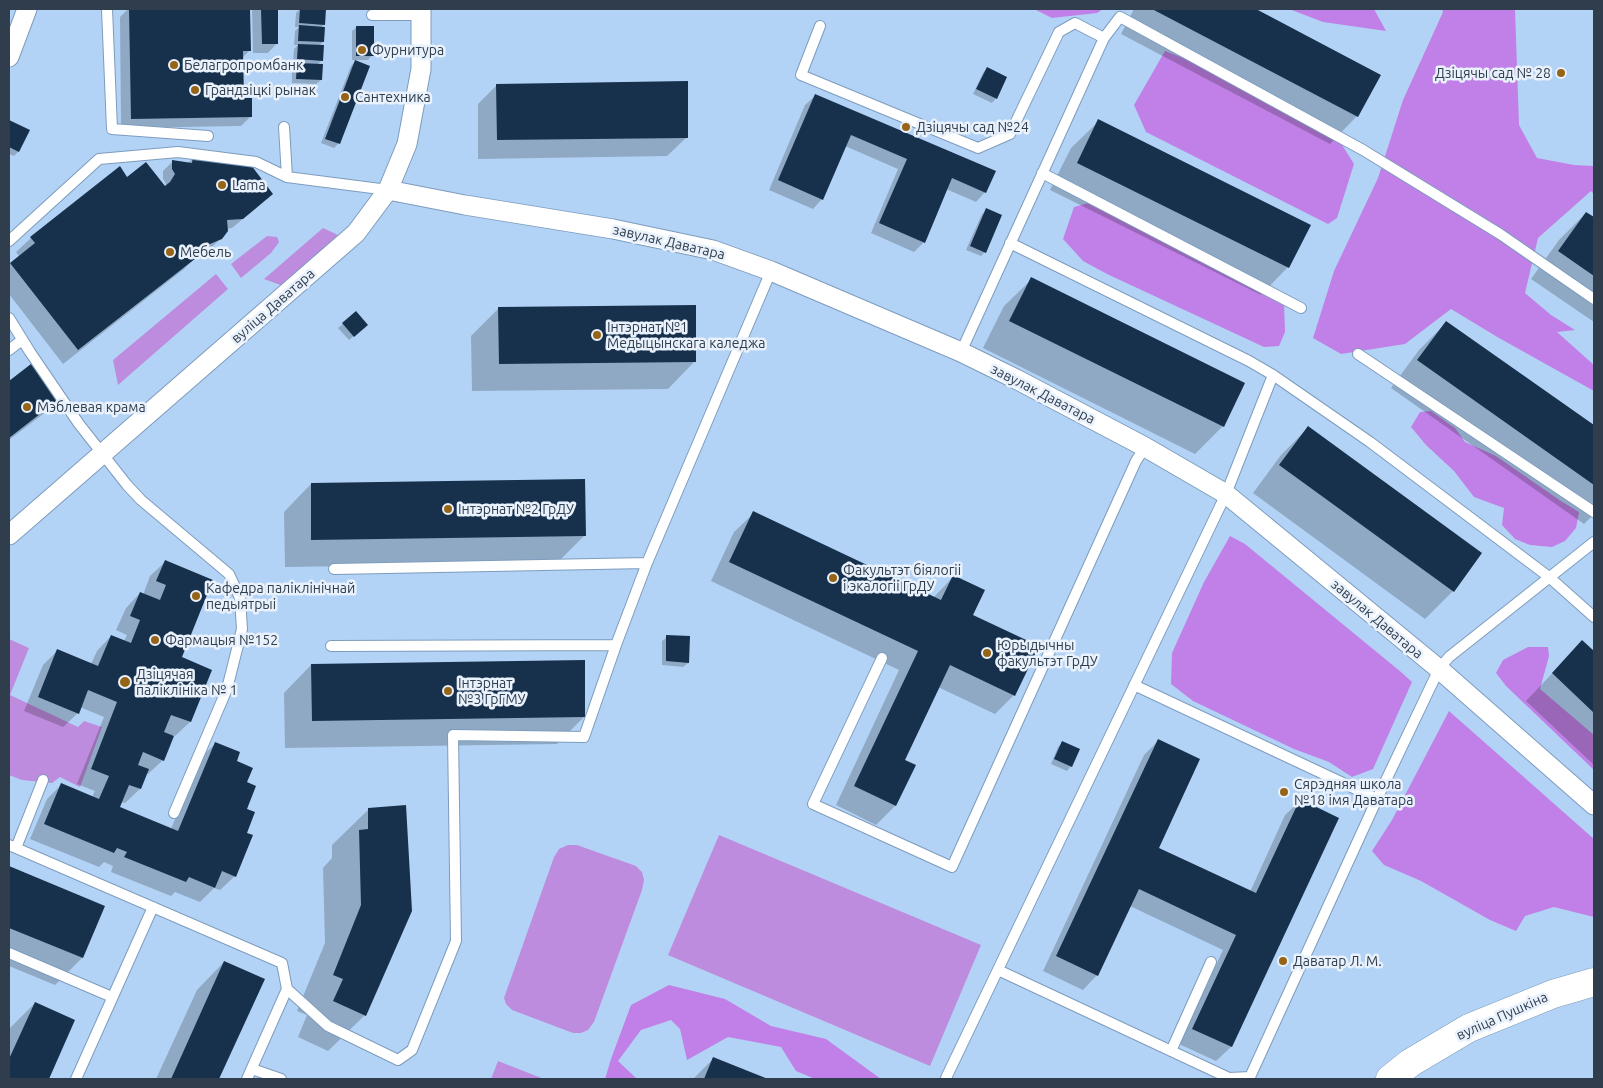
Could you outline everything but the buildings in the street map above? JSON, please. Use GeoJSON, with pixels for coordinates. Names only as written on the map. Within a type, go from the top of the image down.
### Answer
{"type":"FeatureCollection","features":[{"type":"Feature","properties":{"kind":"street"},"geometry":{"type":"LineString","coordinates":[[9,57],[27,9]]}},
{"type":"Feature","properties":{"kind":"street","name":"вуліца Даватара"},"geometry":{"type":"LineString","coordinates":[[9,535],[356,233],[388,190],[408,144],[421,69],[421,12]]}},
{"type":"Feature","properties":{"kind":"street","name":"завулак Даватара"},"geometry":{"type":"LineString","coordinates":[[388,190],[465,205],[614,229],[713,250],[771,271],[961,352],[1145,447],[1226,494],[1439,670],[1594,804]]}},
{"type":"Feature","properties":{"kind":"street","name":"вуліца Пушкіна"},"geometry":{"type":"LineString","coordinates":[[1390,1079],[1410,1063],[1469,1028],[1553,994],[1594,982]]}},
{"type":"Feature","properties":{"kind":"lane"},"geometry":{"type":"LineString","coordinates":[[107,9],[112,129],[208,136]]}},
{"type":"Feature","properties":{"kind":"lane"},"geometry":{"type":"LineString","coordinates":[[372,15],[421,12]]}},
{"type":"Feature","properties":{"kind":"lane"},"geometry":{"type":"LineString","coordinates":[[961,352],[1104,38],[1120,17],[1363,150],[1500,234],[1594,299]]}},
{"type":"Feature","properties":{"kind":"lane"},"geometry":{"type":"LineString","coordinates":[[820,26],[801,75],[978,148],[1010,134],[1059,32],[1075,23],[1104,38]]}},
{"type":"Feature","properties":{"kind":"lane"},"geometry":{"type":"LineString","coordinates":[[284,127],[287,177]]}},
{"type":"Feature","properties":{"kind":"lane"},"geometry":{"type":"LineString","coordinates":[[9,241],[99,159],[178,152],[256,162],[287,177],[388,190]]}},
{"type":"Feature","properties":{"kind":"lane"},"geometry":{"type":"LineString","coordinates":[[1042,172],[1301,308]]}},
{"type":"Feature","properties":{"kind":"lane"},"geometry":{"type":"LineString","coordinates":[[1010,243],[1250,361],[1273,375],[1370,442],[1549,577],[1594,618]]}},
{"type":"Feature","properties":{"kind":"lane"},"geometry":{"type":"LineString","coordinates":[[287,989],[328,1026],[398,1060],[412,1050],[456,941],[453,736],[584,737],[647,563],[771,271]]}},
{"type":"Feature","properties":{"kind":"lane"},"geometry":{"type":"LineString","coordinates":[[9,318],[79,424],[127,484],[141,500],[229,574],[240,598],[242,629],[227,689],[174,813]]}},
{"type":"Feature","properties":{"kind":"lane"},"geometry":{"type":"LineString","coordinates":[[9,350],[22,340]]}},
{"type":"Feature","properties":{"kind":"lane"},"geometry":{"type":"LineString","coordinates":[[1358,354],[1594,512]]}},
{"type":"Feature","properties":{"kind":"lane"},"geometry":{"type":"LineString","coordinates":[[946,1078],[1226,494],[1273,375]]}},
{"type":"Feature","properties":{"kind":"lane"},"geometry":{"type":"LineString","coordinates":[[882,658],[813,804],[952,867],[1136,461],[1145,447]]}},
{"type":"Feature","properties":{"kind":"lane"},"geometry":{"type":"LineString","coordinates":[[998,970],[1229,1078],[1250,1076],[1377,799],[1439,670],[1449,658],[1594,542]]}},
{"type":"Feature","properties":{"kind":"lane"},"geometry":{"type":"LineString","coordinates":[[334,569],[647,563]]}},
{"type":"Feature","properties":{"kind":"lane"},"geometry":{"type":"LineString","coordinates":[[331,646],[616,645]]}},
{"type":"Feature","properties":{"kind":"lane"},"geometry":{"type":"LineString","coordinates":[[1134,685],[1377,799]]}},
{"type":"Feature","properties":{"kind":"lane"},"geometry":{"type":"LineString","coordinates":[[43,780],[12,846],[282,963],[287,989],[247,1079]]}},
{"type":"Feature","properties":{"kind":"lane"},"geometry":{"type":"LineString","coordinates":[[76,1079],[153,907]]}},
{"type":"Feature","properties":{"kind":"lane"},"geometry":{"type":"LineString","coordinates":[[9,953],[112,997]]}},
{"type":"Feature","properties":{"kind":"lane"},"geometry":{"type":"LineString","coordinates":[[1171,1051],[1211,962]]}},
{"type":"Feature","properties":{"kind":"lane"},"geometry":{"type":"LineString","coordinates":[[252,1069],[281,1079]]}},
{"type":"Feature","properties":{"kind":"shaded area"},"geometry":{"type":"Polygon","coordinates":[[[1034,9],[1103,9],[1097,13],[1052,18],[1034,9]]]}},
{"type":"Feature","properties":{"kind":"shaded area"},"geometry":{"type":"Polygon","coordinates":[[[1289,9],[1374,9],[1386,31],[1323,22],[1289,9]]]}},
{"type":"Feature","properties":{"kind":"shaded area"},"geometry":{"type":"Polygon","coordinates":[[[1442,9],[1515,9],[1519,125],[1537,158],[1574,165],[1594,166],[1594,194],[1591,191],[1538,238],[1525,293],[1551,315],[1575,330],[1557,332],[1594,365],[1594,391],[1451,309],[1405,344],[1341,354],[1313,338],[1334,271],[1378,178],[1403,100],[1443,12],[1442,9]]]}},
{"type":"Feature","properties":{"kind":"shaded area"},"geometry":{"type":"Polygon","coordinates":[[[1165,51],[1191,61],[1339,140],[1354,164],[1337,218],[1328,224],[1146,132],[1134,105],[1165,51]]]}},
{"type":"Feature","properties":{"kind":"shaded area"},"geometry":{"type":"Polygon","coordinates":[[[1092,202],[1284,303],[1285,332],[1279,346],[1264,347],[1083,261],[1063,239],[1074,207],[1092,202]]]}},
{"type":"Feature","properties":{"kind":"shaded area"},"geometry":{"type":"Polygon","coordinates":[[[323,228],[338,235],[283,286],[264,279],[323,228]]]}},
{"type":"Feature","properties":{"kind":"shaded area"},"geometry":{"type":"Polygon","coordinates":[[[267,236],[277,237],[279,242],[271,253],[241,278],[231,264],[267,236]]]}},
{"type":"Feature","properties":{"kind":"shaded area"},"geometry":{"type":"Polygon","coordinates":[[[216,274],[228,289],[118,385],[113,360],[216,274]]]}},
{"type":"Feature","properties":{"kind":"shaded area"},"geometry":{"type":"Polygon","coordinates":[[[1431,411],[1455,428],[1465,442],[1496,456],[1579,512],[1576,528],[1565,541],[1552,547],[1530,545],[1515,539],[1502,525],[1504,508],[1474,497],[1454,471],[1426,445],[1411,427],[1420,412],[1431,411]]]}},
{"type":"Feature","properties":{"kind":"shaded area"},"geometry":{"type":"Polygon","coordinates":[[[1230,536],[1245,544],[1412,682],[1373,769],[1352,777],[1329,762],[1294,749],[1193,701],[1171,684],[1172,653],[1204,582],[1230,536]]]}},
{"type":"Feature","properties":{"kind":"shaded area"},"geometry":{"type":"Polygon","coordinates":[[[9,639],[29,648],[10,695],[78,727],[84,721],[102,727],[80,787],[60,777],[52,783],[22,780],[9,775],[9,639]]]}},
{"type":"Feature","properties":{"kind":"shaded area"},"geometry":{"type":"Polygon","coordinates":[[[1528,647],[1548,647],[1549,656],[1540,689],[1594,735],[1594,770],[1506,686],[1496,673],[1503,660],[1528,647]]]}},
{"type":"Feature","properties":{"kind":"shaded area"},"geometry":{"type":"Polygon","coordinates":[[[1449,711],[1594,839],[1594,917],[1554,907],[1525,916],[1516,931],[1490,920],[1421,881],[1384,865],[1372,851],[1392,820],[1449,711]]]}},
{"type":"Feature","properties":{"kind":"shaded area"},"geometry":{"type":"Polygon","coordinates":[[[719,835],[981,945],[930,1066],[668,955],[719,835]]]}},
{"type":"Feature","properties":{"kind":"shaded area"},"geometry":{"type":"Polygon","coordinates":[[[568,845],[577,845],[636,866],[642,872],[644,880],[594,1022],[588,1030],[581,1033],[573,1033],[512,1010],[506,1004],[504,998],[554,857],[559,849],[568,845]]]}},
{"type":"Feature","properties":{"kind":"shaded area"},"geometry":{"type":"Polygon","coordinates":[[[669,985],[725,999],[771,1026],[826,1039],[881,1079],[815,1079],[796,1071],[781,1047],[728,1037],[687,1060],[680,1029],[671,1020],[641,1030],[618,1061],[637,1079],[605,1079],[631,1005],[669,985]]]}},
{"type":"Feature","properties":{"kind":"shaded area"},"geometry":{"type":"Polygon","coordinates":[[[498,1061],[544,1079],[491,1079],[498,1061]]]}},
{"type":"Feature","properties":{"kind":"place","name":"Фурнитура"},"geometry":{"type":"Point","coordinates":[362,50]}},
{"type":"Feature","properties":{"kind":"place","name":"Белагропромбанк"},"geometry":{"type":"Point","coordinates":[174,65]}},
{"type":"Feature","properties":{"kind":"place","name":"Дзіцячы сад № 28"},"geometry":{"type":"Point","coordinates":[1561,73]}},
{"type":"Feature","properties":{"kind":"place","name":"Грандзіцкі рынак"},"geometry":{"type":"Point","coordinates":[195,90]}},
{"type":"Feature","properties":{"kind":"place","name":"Сантехника"},"geometry":{"type":"Point","coordinates":[345,97]}},
{"type":"Feature","properties":{"kind":"place","name":"Дзіцячы сад №24"},"geometry":{"type":"Point","coordinates":[906,127]}},
{"type":"Feature","properties":{"kind":"place","name":"Lama"},"geometry":{"type":"Point","coordinates":[222,185]}},
{"type":"Feature","properties":{"kind":"place","name":"Мебель"},"geometry":{"type":"Point","coordinates":[170,252]}},
{"type":"Feature","properties":{"kind":"place","name":"Інтэрнат №1 Медыцынскага каледжа"},"geometry":{"type":"Point","coordinates":[597,335]}},
{"type":"Feature","properties":{"kind":"place","name":"Мэблевая крама"},"geometry":{"type":"Point","coordinates":[27,407]}},
{"type":"Feature","properties":{"kind":"place","name":"Інтэрнат №2 ГрДУ"},"geometry":{"type":"Point","coordinates":[448,509]}},
{"type":"Feature","properties":{"kind":"place","name":"Факультэт біялогіі і экалогіі ГрДУ"},"geometry":{"type":"Point","coordinates":[833,578]}},
{"type":"Feature","properties":{"kind":"place","name":"Кафедра паліклінічнай педыятрыі"},"geometry":{"type":"Point","coordinates":[196,596]}},
{"type":"Feature","properties":{"kind":"place","name":"Фармацыя №152"},"geometry":{"type":"Point","coordinates":[155,640]}},
{"type":"Feature","properties":{"kind":"place","name":"Юрыдычны факультэт ГрДУ"},"geometry":{"type":"Point","coordinates":[987,653]}},
{"type":"Feature","properties":{"kind":"place","name":"Дзіцячая паліклініка № 1"},"geometry":{"type":"Point","coordinates":[125,682]}},
{"type":"Feature","properties":{"kind":"place","name":"Інтэрнат №3 ГрГМУ"},"geometry":{"type":"Point","coordinates":[448,691]}},
{"type":"Feature","properties":{"kind":"place","name":"Сярэдняя школа №18 імя Даватара"},"geometry":{"type":"Point","coordinates":[1284,792]}},
{"type":"Feature","properties":{"kind":"place","name":"Даватар Л. М."},"geometry":{"type":"Point","coordinates":[1283,961]}}]}
